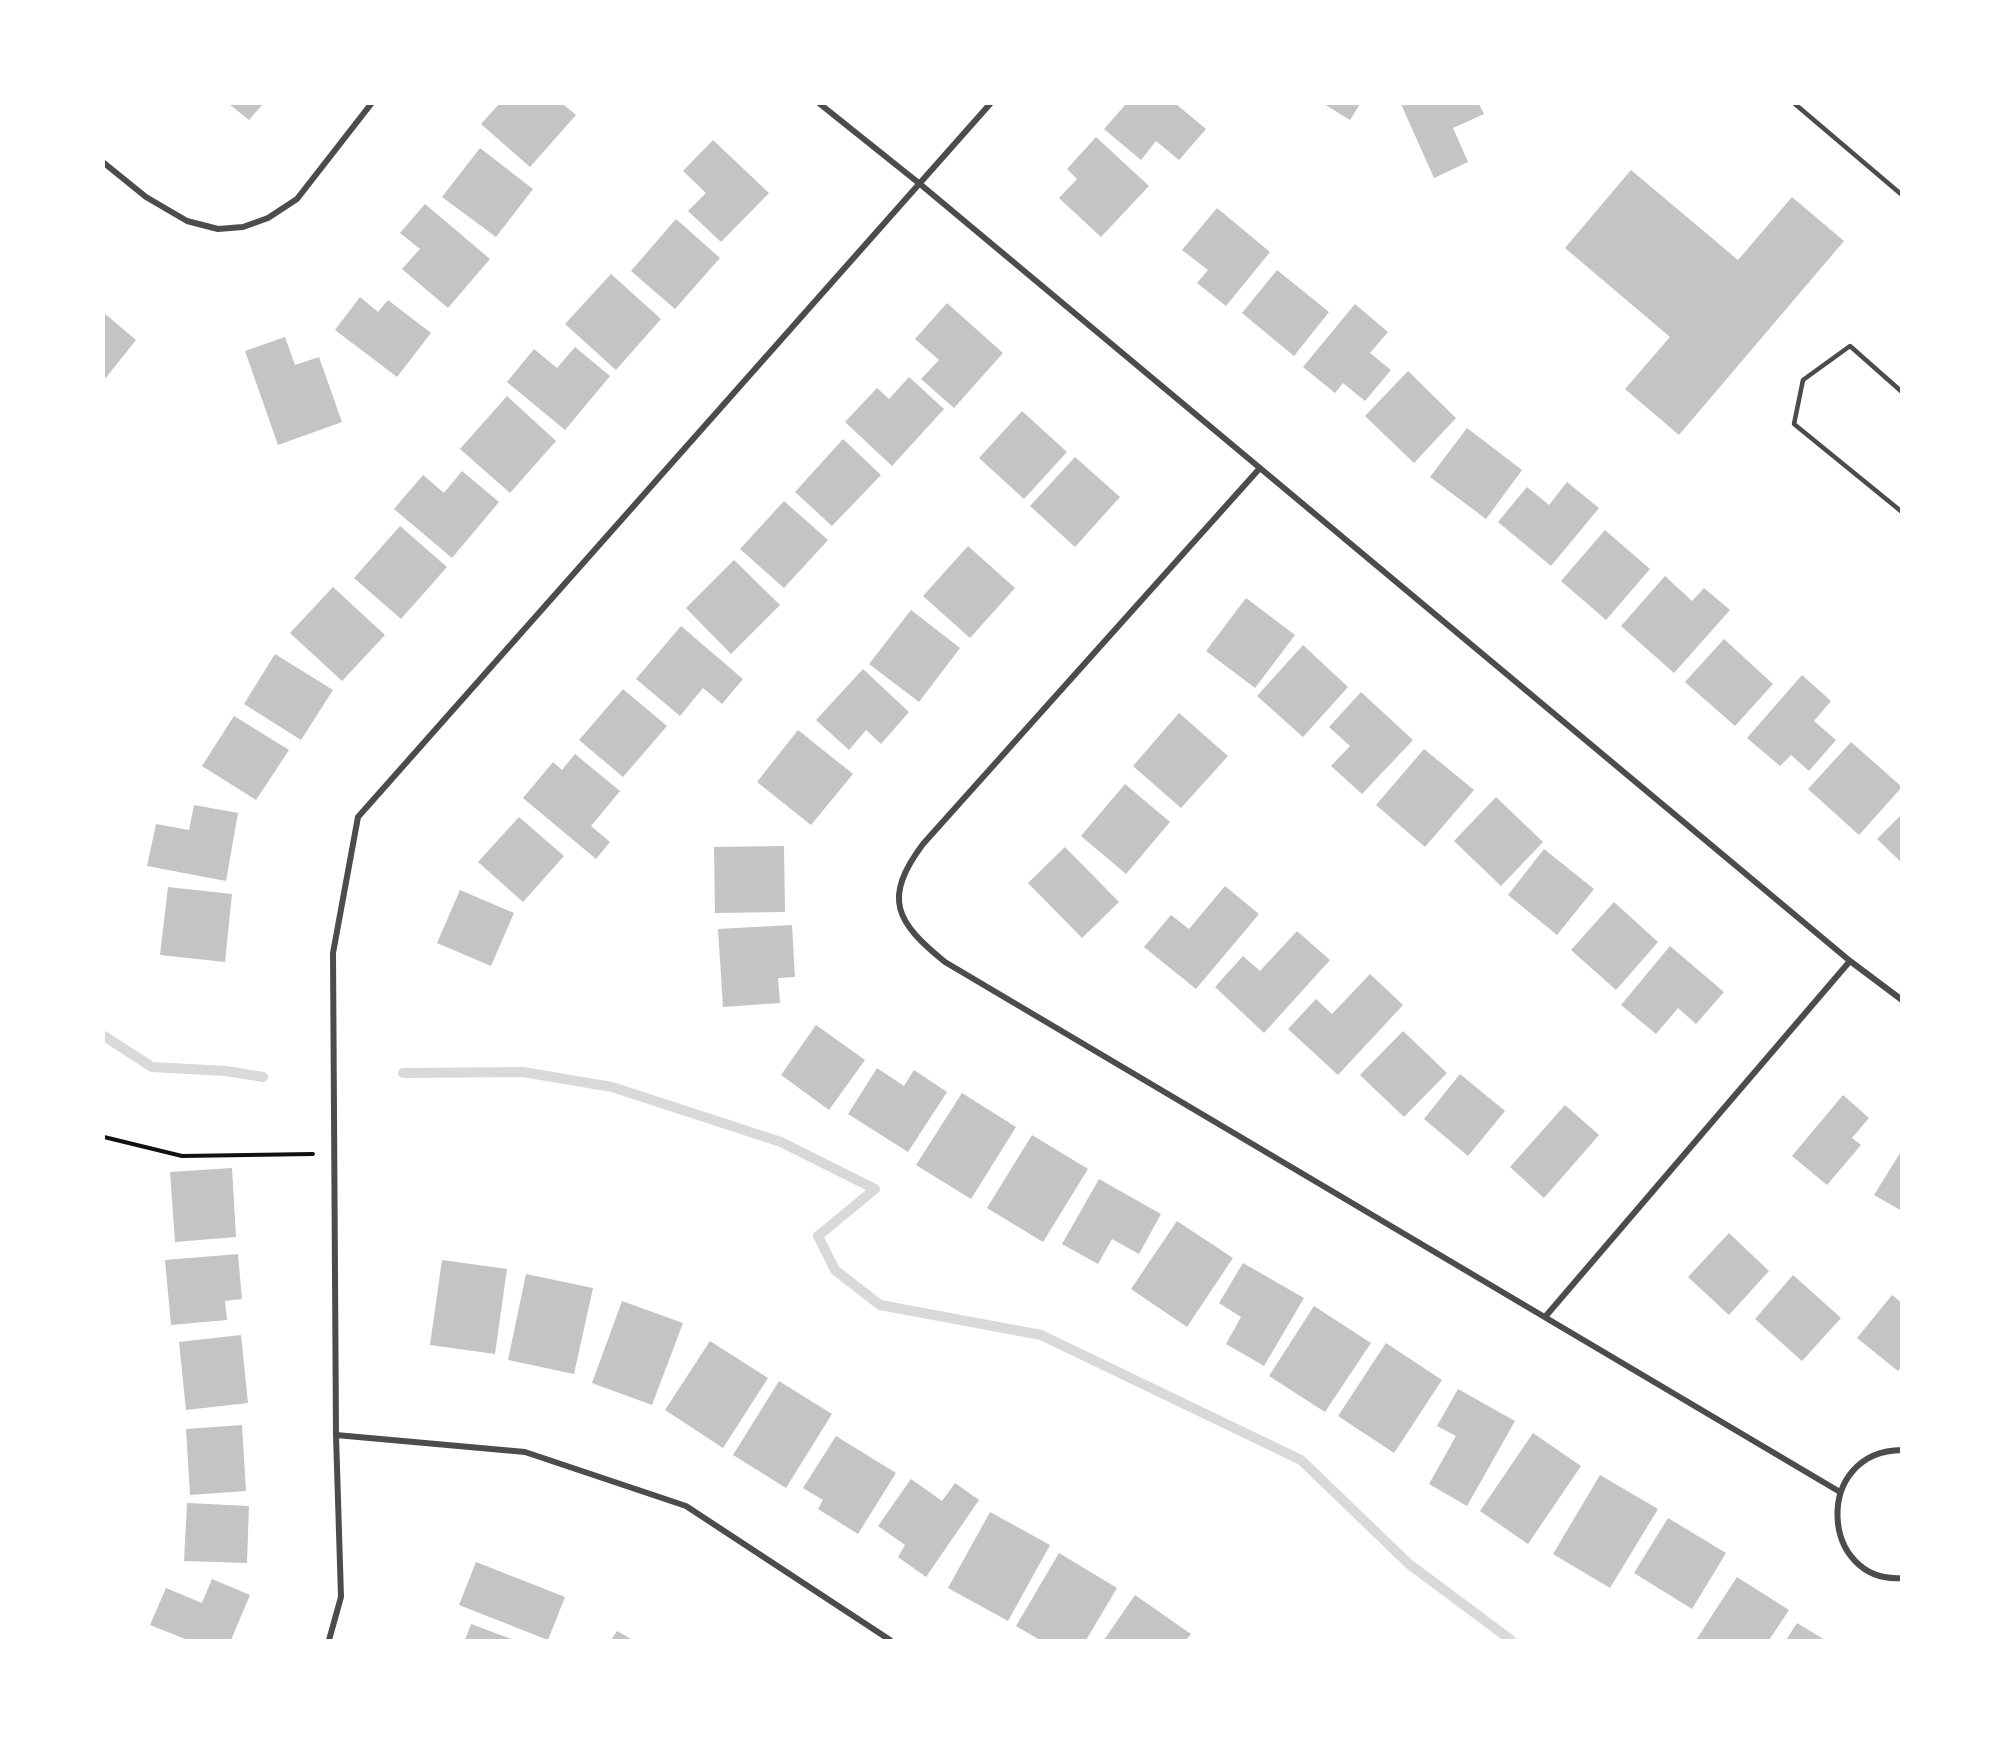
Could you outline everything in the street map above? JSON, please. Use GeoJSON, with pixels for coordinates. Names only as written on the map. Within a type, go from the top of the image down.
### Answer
{"type":"FeatureCollection","features":[{"type":"Feature","properties":{"kind":"street"},"geometry":{"type":"LineString","coordinates":[[104,163],[146,197],[187,220],[218,229],[243,227],[268,218],[297,199],[371,104]]}},
{"type":"Feature","properties":{"kind":"street"},"geometry":{"type":"LineString","coordinates":[[820,104],[920,184],[1850,961],[1902,1000]]}},
{"type":"Feature","properties":{"kind":"street"},"geometry":{"type":"LineString","coordinates":[[329,1641],[341,1597],[336,1435],[333,953],[358,816],[990,104]]}},
{"type":"Feature","properties":{"kind":"street"},"geometry":{"type":"LineString","coordinates":[[1260,468],[923,844],[904,870],[899,894],[902,917],[920,941],[945,962],[1840,1492]]}},
{"type":"Feature","properties":{"kind":"street"},"geometry":{"type":"LineString","coordinates":[[1545,1317],[1850,961]]}},
{"type":"Feature","properties":{"kind":"street"},"geometry":{"type":"LineString","coordinates":[[336,1435],[525,1452],[686,1506],[890,1641]]}},
{"type":"Feature","properties":{"kind":"street"},"geometry":{"type":"LineString","coordinates":[[1902,1450],[1889,1450],[1868,1458],[1851,1472],[1840,1492],[1835,1512],[1838,1532],[1847,1550],[1860,1564],[1878,1575],[1902,1578]]}},
{"type":"Feature","properties":{"kind":"lane"},"geometry":{"type":"LineString","coordinates":[[1796,104],[1902,195]]}},
{"type":"Feature","properties":{"kind":"lane"},"geometry":{"type":"LineString","coordinates":[[1902,392],[1850,346],[1803,380],[1794,424],[1902,512]]}},
{"type":"Feature","properties":{"kind":"path"},"geometry":{"type":"LineString","coordinates":[[104,1137],[182,1156],[334,1154]]}},
{"type":"Feature","properties":{"kind":"building"},"geometry":{"type":"Polygon","coordinates":[[[229,104],[263,104],[249,120],[229,104]]]}},
{"type":"Feature","properties":{"kind":"building"},"geometry":{"type":"Polygon","coordinates":[[[499,104],[563,104],[576,115],[530,167],[481,124],[499,104]]]}},
{"type":"Feature","properties":{"kind":"building"},"geometry":{"type":"Polygon","coordinates":[[[1126,104],[1176,104],[1206,129],[1179,160],[1156,141],[1141,160],[1104,129],[1126,104]]]}},
{"type":"Feature","properties":{"kind":"building"},"geometry":{"type":"Polygon","coordinates":[[[1324,104],[1360,104],[1350,120],[1324,104]]]}},
{"type":"Feature","properties":{"kind":"building"},"geometry":{"type":"Polygon","coordinates":[[[1401,104],[1479,104],[1484,114],[1453,128],[1468,162],[1434,178],[1401,104]]]}},
{"type":"Feature","properties":{"kind":"building"},"geometry":{"type":"Polygon","coordinates":[[[1096,137],[1149,186],[1101,237],[1059,198],[1077,179],[1067,169],[1096,137]]]}},
{"type":"Feature","properties":{"kind":"building"},"geometry":{"type":"Polygon","coordinates":[[[713,140],[769,193],[721,242],[688,211],[706,193],[683,171],[713,140]]]}},
{"type":"Feature","properties":{"kind":"building"},"geometry":{"type":"Polygon","coordinates":[[[480,148],[533,189],[496,237],[442,197],[480,148]]]}},
{"type":"Feature","properties":{"kind":"building"},"geometry":{"type":"Polygon","coordinates":[[[1631,170],[1738,260],[1792,197],[1844,241],[1679,435],[1625,389],[1670,337],[1565,248],[1631,170]]]}},
{"type":"Feature","properties":{"kind":"building"},"geometry":{"type":"Polygon","coordinates":[[[425,204],[490,259],[448,308],[402,269],[420,249],[400,233],[425,204]]]}},
{"type":"Feature","properties":{"kind":"building"},"geometry":{"type":"Polygon","coordinates":[[[1217,208],[1270,252],[1226,306],[1197,283],[1208,270],[1182,250],[1217,208]]]}},
{"type":"Feature","properties":{"kind":"building"},"geometry":{"type":"Polygon","coordinates":[[[676,219],[720,258],[675,309],[631,271],[676,219]]]}},
{"type":"Feature","properties":{"kind":"building"},"geometry":{"type":"Polygon","coordinates":[[[1277,270],[1329,312],[1294,356],[1242,313],[1277,270]]]}},
{"type":"Feature","properties":{"kind":"building"},"geometry":{"type":"Polygon","coordinates":[[[611,274],[661,319],[616,370],[565,324],[611,274]]]}},
{"type":"Feature","properties":{"kind":"building"},"geometry":{"type":"Polygon","coordinates":[[[360,297],[378,312],[388,300],[431,333],[397,377],[335,330],[360,297]]]}},
{"type":"Feature","properties":{"kind":"building"},"geometry":{"type":"Polygon","coordinates":[[[947,303],[1003,353],[954,408],[921,379],[939,360],[915,339],[947,303]]]}},
{"type":"Feature","properties":{"kind":"building"},"geometry":{"type":"Polygon","coordinates":[[[1355,304],[1388,332],[1370,353],[1391,370],[1365,401],[1343,383],[1335,393],[1303,367],[1355,304]]]}},
{"type":"Feature","properties":{"kind":"building"},"geometry":{"type":"Polygon","coordinates":[[[104,313],[136,340],[104,380],[104,313]]]}},
{"type":"Feature","properties":{"kind":"building"},"geometry":{"type":"Polygon","coordinates":[[[285,337],[295,365],[319,357],[342,422],[278,445],[245,351],[285,337]]]}},
{"type":"Feature","properties":{"kind":"building"},"geometry":{"type":"Polygon","coordinates":[[[575,347],[610,376],[565,430],[507,382],[534,349],[557,368],[575,347]]]}},
{"type":"Feature","properties":{"kind":"building"},"geometry":{"type":"Polygon","coordinates":[[[1408,371],[1456,418],[1414,463],[1365,416],[1408,371]]]}},
{"type":"Feature","properties":{"kind":"building"},"geometry":{"type":"Polygon","coordinates":[[[909,377],[944,409],[892,466],[845,422],[877,388],[889,399],[909,377]]]}},
{"type":"Feature","properties":{"kind":"building"},"geometry":{"type":"Polygon","coordinates":[[[507,396],[556,441],[510,493],[460,449],[507,396]]]}},
{"type":"Feature","properties":{"kind":"building"},"geometry":{"type":"Polygon","coordinates":[[[1022,411],[1067,452],[1024,499],[979,458],[1022,411]]]}},
{"type":"Feature","properties":{"kind":"building"},"geometry":{"type":"Polygon","coordinates":[[[1467,428],[1522,470],[1486,519],[1430,477],[1467,428]]]}},
{"type":"Feature","properties":{"kind":"building"},"geometry":{"type":"Polygon","coordinates":[[[843,439],[881,475],[832,526],[795,492],[843,439]]]}},
{"type":"Feature","properties":{"kind":"building"},"geometry":{"type":"Polygon","coordinates":[[[1075,457],[1120,497],[1075,547],[1030,506],[1075,457]]]}},
{"type":"Feature","properties":{"kind":"building"},"geometry":{"type":"Polygon","coordinates":[[[462,471],[499,502],[452,558],[394,509],[423,475],[444,493],[462,471]]]}},
{"type":"Feature","properties":{"kind":"building"},"geometry":{"type":"Polygon","coordinates":[[[1567,482],[1599,508],[1551,566],[1498,522],[1527,487],[1549,505],[1567,482]]]}},
{"type":"Feature","properties":{"kind":"building"},"geometry":{"type":"Polygon","coordinates":[[[784,501],[828,540],[784,588],[740,549],[784,501]]]}},
{"type":"Feature","properties":{"kind":"building"},"geometry":{"type":"Polygon","coordinates":[[[400,526],[447,567],[401,619],[354,578],[400,526]]]}},
{"type":"Feature","properties":{"kind":"building"},"geometry":{"type":"Polygon","coordinates":[[[1605,530],[1650,569],[1606,620],[1561,581],[1605,530]]]}},
{"type":"Feature","properties":{"kind":"building"},"geometry":{"type":"Polygon","coordinates":[[[968,546],[1015,588],[970,638],[923,596],[968,546]]]}},
{"type":"Feature","properties":{"kind":"building"},"geometry":{"type":"Polygon","coordinates":[[[734,560],[780,605],[731,654],[686,608],[734,560]]]}},
{"type":"Feature","properties":{"kind":"building"},"geometry":{"type":"Polygon","coordinates":[[[1665,576],[1692,601],[1704,588],[1730,610],[1674,673],[1621,626],[1665,576]]]}},
{"type":"Feature","properties":{"kind":"building"},"geometry":{"type":"Polygon","coordinates":[[[333,587],[385,635],[342,681],[290,633],[333,587]]]}},
{"type":"Feature","properties":{"kind":"building"},"geometry":{"type":"Polygon","coordinates":[[[1246,598],[1295,635],[1255,688],[1206,651],[1246,598]]]}},
{"type":"Feature","properties":{"kind":"building"},"geometry":{"type":"Polygon","coordinates":[[[911,610],[960,648],[919,702],[869,664],[911,610]]]}},
{"type":"Feature","properties":{"kind":"building"},"geometry":{"type":"Polygon","coordinates":[[[681,626],[743,679],[722,704],[703,688],[680,716],[636,679],[681,626]]]}},
{"type":"Feature","properties":{"kind":"building"},"geometry":{"type":"Polygon","coordinates":[[[1724,639],[1773,684],[1735,726],[1685,682],[1724,639]]]}},
{"type":"Feature","properties":{"kind":"building"},"geometry":{"type":"Polygon","coordinates":[[[1303,645],[1348,687],[1303,737],[1257,696],[1303,645]]]}},
{"type":"Feature","properties":{"kind":"building"},"geometry":{"type":"Polygon","coordinates":[[[275,654],[333,690],[301,740],[244,704],[275,654]]]}},
{"type":"Feature","properties":{"kind":"building"},"geometry":{"type":"Polygon","coordinates":[[[863,669],[909,712],[881,744],[866,730],[849,750],[816,720],[863,669]]]}},
{"type":"Feature","properties":{"kind":"building"},"geometry":{"type":"Polygon","coordinates":[[[1802,675],[1831,701],[1814,721],[1836,740],[1809,771],[1791,755],[1780,766],[1747,738],[1802,675]]]}},
{"type":"Feature","properties":{"kind":"building"},"geometry":{"type":"Polygon","coordinates":[[[623,689],[667,726],[623,777],[579,740],[623,689]]]}},
{"type":"Feature","properties":{"kind":"building"},"geometry":{"type":"Polygon","coordinates":[[[1361,692],[1413,740],[1362,794],[1331,766],[1350,746],[1329,727],[1361,692]]]}},
{"type":"Feature","properties":{"kind":"building"},"geometry":{"type":"Polygon","coordinates":[[[1179,713],[1228,756],[1181,808],[1133,766],[1179,713]]]}},
{"type":"Feature","properties":{"kind":"building"},"geometry":{"type":"Polygon","coordinates":[[[234,716],[289,750],[256,800],[202,766],[234,716]]]}},
{"type":"Feature","properties":{"kind":"building"},"geometry":{"type":"Polygon","coordinates":[[[798,730],[853,774],[811,825],[757,782],[798,730]]]}},
{"type":"Feature","properties":{"kind":"building"},"geometry":{"type":"Polygon","coordinates":[[[1851,742],[1902,787],[1859,835],[1808,789],[1851,742]]]}},
{"type":"Feature","properties":{"kind":"building"},"geometry":{"type":"Polygon","coordinates":[[[1424,749],[1474,790],[1425,847],[1376,805],[1424,749]]]}},
{"type":"Feature","properties":{"kind":"building"},"geometry":{"type":"Polygon","coordinates":[[[575,754],[620,791],[591,826],[610,842],[596,859],[523,798],[553,762],[562,770],[575,754]]]}},
{"type":"Feature","properties":{"kind":"building"},"geometry":{"type":"Polygon","coordinates":[[[1125,784],[1170,822],[1126,874],[1081,836],[1125,784]]]}},
{"type":"Feature","properties":{"kind":"building"},"geometry":{"type":"Polygon","coordinates":[[[1496,797],[1543,842],[1501,886],[1454,841],[1496,797]]]}},
{"type":"Feature","properties":{"kind":"building"},"geometry":{"type":"Polygon","coordinates":[[[194,805],[238,813],[226,881],[147,866],[156,824],[189,830],[194,805]]]}},
{"type":"Feature","properties":{"kind":"building"},"geometry":{"type":"Polygon","coordinates":[[[1902,814],[1902,863],[1877,839],[1902,814]]]}},
{"type":"Feature","properties":{"kind":"building"},"geometry":{"type":"Polygon","coordinates":[[[519,817],[564,856],[523,902],[478,862],[519,817]]]}},
{"type":"Feature","properties":{"kind":"building"},"geometry":{"type":"Polygon","coordinates":[[[784,846],[785,912],[715,913],[714,847],[784,846]]]}},
{"type":"Feature","properties":{"kind":"building"},"geometry":{"type":"Polygon","coordinates":[[[1065,847],[1119,902],[1082,938],[1028,883],[1065,847]]]}},
{"type":"Feature","properties":{"kind":"building"},"geometry":{"type":"Polygon","coordinates":[[[1544,849],[1594,889],[1557,935],[1508,895],[1544,849]]]}},
{"type":"Feature","properties":{"kind":"building"},"geometry":{"type":"Polygon","coordinates":[[[1225,886],[1259,914],[1196,989],[1144,947],[1171,915],[1189,929],[1225,886]]]}},
{"type":"Feature","properties":{"kind":"building"},"geometry":{"type":"Polygon","coordinates":[[[168,887],[232,894],[225,962],[160,955],[168,887]]]}},
{"type":"Feature","properties":{"kind":"building"},"geometry":{"type":"Polygon","coordinates":[[[460,890],[514,913],[491,966],[437,943],[460,890]]]}},
{"type":"Feature","properties":{"kind":"building"},"geometry":{"type":"Polygon","coordinates":[[[1614,902],[1658,942],[1616,990],[1571,950],[1614,902]]]}},
{"type":"Feature","properties":{"kind":"building"},"geometry":{"type":"Polygon","coordinates":[[[792,925],[795,977],[778,978],[780,1003],[723,1007],[718,929],[792,925]]]}},
{"type":"Feature","properties":{"kind":"building"},"geometry":{"type":"Polygon","coordinates":[[[1297,931],[1330,960],[1264,1033],[1215,987],[1243,956],[1260,971],[1297,931]]]}},
{"type":"Feature","properties":{"kind":"building"},"geometry":{"type":"Polygon","coordinates":[[[1670,946],[1724,992],[1696,1024],[1678,1008],[1656,1034],[1621,1005],[1670,946]]]}},
{"type":"Feature","properties":{"kind":"building"},"geometry":{"type":"Polygon","coordinates":[[[1370,974],[1403,1005],[1338,1075],[1288,1029],[1316,999],[1332,1014],[1370,974]]]}},
{"type":"Feature","properties":{"kind":"building"},"geometry":{"type":"Polygon","coordinates":[[[816,1025],[865,1060],[829,1110],[781,1075],[816,1025]]]}},
{"type":"Feature","properties":{"kind":"building"},"geometry":{"type":"Polygon","coordinates":[[[1403,1031],[1447,1073],[1404,1117],[1360,1075],[1403,1031]]]}},
{"type":"Feature","properties":{"kind":"building"},"geometry":{"type":"Polygon","coordinates":[[[877,1068],[904,1086],[914,1070],[947,1092],[908,1152],[848,1114],[877,1068]]]}},
{"type":"Feature","properties":{"kind":"building"},"geometry":{"type":"Polygon","coordinates":[[[1460,1074],[1505,1111],[1468,1156],[1424,1119],[1460,1074]]]}},
{"type":"Feature","properties":{"kind":"building"},"geometry":{"type":"Polygon","coordinates":[[[962,1093],[1016,1127],[971,1199],[916,1165],[962,1093]]]}},
{"type":"Feature","properties":{"kind":"building"},"geometry":{"type":"Polygon","coordinates":[[[1843,1095],[1869,1118],[1852,1138],[1861,1145],[1827,1185],[1792,1156],[1843,1095]]]}},
{"type":"Feature","properties":{"kind":"building"},"geometry":{"type":"Polygon","coordinates":[[[1565,1105],[1599,1135],[1544,1198],[1510,1167],[1565,1105]]]}},
{"type":"Feature","properties":{"kind":"building"},"geometry":{"type":"Polygon","coordinates":[[[1032,1135],[1088,1169],[1043,1242],[987,1208],[1032,1135]]]}},
{"type":"Feature","properties":{"kind":"building"},"geometry":{"type":"Polygon","coordinates":[[[1902,1150],[1902,1211],[1874,1195],[1902,1150]]]}},
{"type":"Feature","properties":{"kind":"building"},"geometry":{"type":"Polygon","coordinates":[[[232,1168],[236,1237],[175,1242],[170,1172],[232,1168]]]}},
{"type":"Feature","properties":{"kind":"building"},"geometry":{"type":"Polygon","coordinates":[[[1099,1179],[1161,1214],[1139,1254],[1112,1239],[1098,1264],[1062,1244],[1099,1179]]]}},
{"type":"Feature","properties":{"kind":"building"},"geometry":{"type":"Polygon","coordinates":[[[1177,1221],[1233,1258],[1187,1327],[1131,1289],[1177,1221]]]}},
{"type":"Feature","properties":{"kind":"building"},"geometry":{"type":"Polygon","coordinates":[[[1729,1233],[1769,1271],[1729,1315],[1688,1277],[1729,1233]]]}},
{"type":"Feature","properties":{"kind":"building"},"geometry":{"type":"Polygon","coordinates":[[[238,1254],[242,1299],[225,1301],[227,1320],[171,1325],[165,1260],[238,1254]]]}},
{"type":"Feature","properties":{"kind":"building"},"geometry":{"type":"Polygon","coordinates":[[[442,1260],[507,1269],[495,1354],[430,1345],[442,1260]]]}},
{"type":"Feature","properties":{"kind":"building"},"geometry":{"type":"Polygon","coordinates":[[[1243,1263],[1304,1298],[1264,1366],[1226,1344],[1241,1317],[1219,1303],[1243,1263]]]}},
{"type":"Feature","properties":{"kind":"building"},"geometry":{"type":"Polygon","coordinates":[[[526,1274],[593,1288],[574,1374],[508,1360],[526,1274]]]}},
{"type":"Feature","properties":{"kind":"building"},"geometry":{"type":"Polygon","coordinates":[[[1793,1275],[1841,1318],[1802,1361],[1755,1319],[1793,1275]]]}},
{"type":"Feature","properties":{"kind":"building"},"geometry":{"type":"Polygon","coordinates":[[[1892,1295],[1902,1303],[1902,1366],[1898,1371],[1857,1338],[1892,1295]]]}},
{"type":"Feature","properties":{"kind":"building"},"geometry":{"type":"Polygon","coordinates":[[[622,1301],[683,1323],[652,1405],[592,1383],[622,1301]]]}},
{"type":"Feature","properties":{"kind":"building"},"geometry":{"type":"Polygon","coordinates":[[[1314,1306],[1371,1343],[1325,1412],[1269,1376],[1314,1306]]]}},
{"type":"Feature","properties":{"kind":"building"},"geometry":{"type":"Polygon","coordinates":[[[241,1335],[248,1403],[186,1410],[179,1342],[241,1335]]]}},
{"type":"Feature","properties":{"kind":"building"},"geometry":{"type":"Polygon","coordinates":[[[710,1341],[768,1378],[723,1448],[665,1410],[710,1341]]]}},
{"type":"Feature","properties":{"kind":"building"},"geometry":{"type":"Polygon","coordinates":[[[1386,1343],[1442,1380],[1394,1453],[1338,1416],[1386,1343]]]}},
{"type":"Feature","properties":{"kind":"building"},"geometry":{"type":"Polygon","coordinates":[[[779,1381],[832,1414],[786,1488],[733,1455],[779,1381]]]}},
{"type":"Feature","properties":{"kind":"building"},"geometry":{"type":"Polygon","coordinates":[[[1458,1389],[1515,1421],[1467,1506],[1429,1484],[1456,1436],[1437,1426],[1458,1389]]]}},
{"type":"Feature","properties":{"kind":"building"},"geometry":{"type":"Polygon","coordinates":[[[242,1425],[246,1491],[190,1495],[186,1429],[242,1425]]]}},
{"type":"Feature","properties":{"kind":"building"},"geometry":{"type":"Polygon","coordinates":[[[1533,1433],[1581,1466],[1528,1544],[1480,1511],[1533,1433]]]}},
{"type":"Feature","properties":{"kind":"building"},"geometry":{"type":"Polygon","coordinates":[[[836,1436],[896,1473],[858,1534],[818,1509],[823,1500],[803,1488],[836,1436]]]}},
{"type":"Feature","properties":{"kind":"building"},"geometry":{"type":"Polygon","coordinates":[[[1600,1475],[1658,1509],[1610,1588],[1553,1554],[1600,1475]]]}},
{"type":"Feature","properties":{"kind":"building"},"geometry":{"type":"Polygon","coordinates":[[[911,1479],[942,1501],[955,1483],[979,1500],[926,1577],[898,1557],[905,1545],[878,1526],[911,1479]]]}},
{"type":"Feature","properties":{"kind":"building"},"geometry":{"type":"Polygon","coordinates":[[[187,1503],[249,1506],[247,1563],[184,1561],[187,1503]]]}},
{"type":"Feature","properties":{"kind":"building"},"geometry":{"type":"Polygon","coordinates":[[[990,1512],[1050,1545],[1008,1621],[948,1588],[990,1512]]]}},
{"type":"Feature","properties":{"kind":"building"},"geometry":{"type":"Polygon","coordinates":[[[1668,1518],[1726,1553],[1692,1609],[1634,1573],[1668,1518]]]}},
{"type":"Feature","properties":{"kind":"building"},"geometry":{"type":"Polygon","coordinates":[[[1059,1553],[1117,1588],[1086,1640],[1040,1640],[1016,1626],[1059,1553]]]}},
{"type":"Feature","properties":{"kind":"building"},"geometry":{"type":"Polygon","coordinates":[[[476,1562],[565,1597],[548,1640],[459,1605],[476,1562]]]}},
{"type":"Feature","properties":{"kind":"building"},"geometry":{"type":"Polygon","coordinates":[[[1737,1577],[1789,1610],[1769,1640],[1696,1640],[1737,1577]]]}},
{"type":"Feature","properties":{"kind":"building"},"geometry":{"type":"Polygon","coordinates":[[[212,1579],[250,1595],[231,1640],[188,1640],[150,1625],[166,1588],[202,1603],[212,1579]]]}},
{"type":"Feature","properties":{"kind":"building"},"geometry":{"type":"Polygon","coordinates":[[[1135,1595],[1191,1634],[1186,1640],[1104,1640],[1135,1595]]]}},
{"type":"Feature","properties":{"kind":"building"},"geometry":{"type":"Polygon","coordinates":[[[1797,1623],[1825,1640],[1786,1640],[1797,1623]]]}},
{"type":"Feature","properties":{"kind":"building"},"geometry":{"type":"Polygon","coordinates":[[[471,1624],[514,1640],[465,1640],[471,1624]]]}},
{"type":"Feature","properties":{"kind":"building"},"geometry":{"type":"Polygon","coordinates":[[[617,1631],[633,1640],[611,1640],[617,1631]]]}},
{"type":"Feature","properties":{"kind":"waterway"},"geometry":{"type":"LineString","coordinates":[[104,1036],[152,1067],[226,1071],[263,1077]]}},
{"type":"Feature","properties":{"kind":"waterway"},"geometry":{"type":"LineString","coordinates":[[403,1073],[523,1072],[612,1087],[781,1142],[875,1189],[818,1236],[835,1270],[880,1305],[1041,1335],[1301,1460],[1409,1564],[1511,1640]]}}]}
